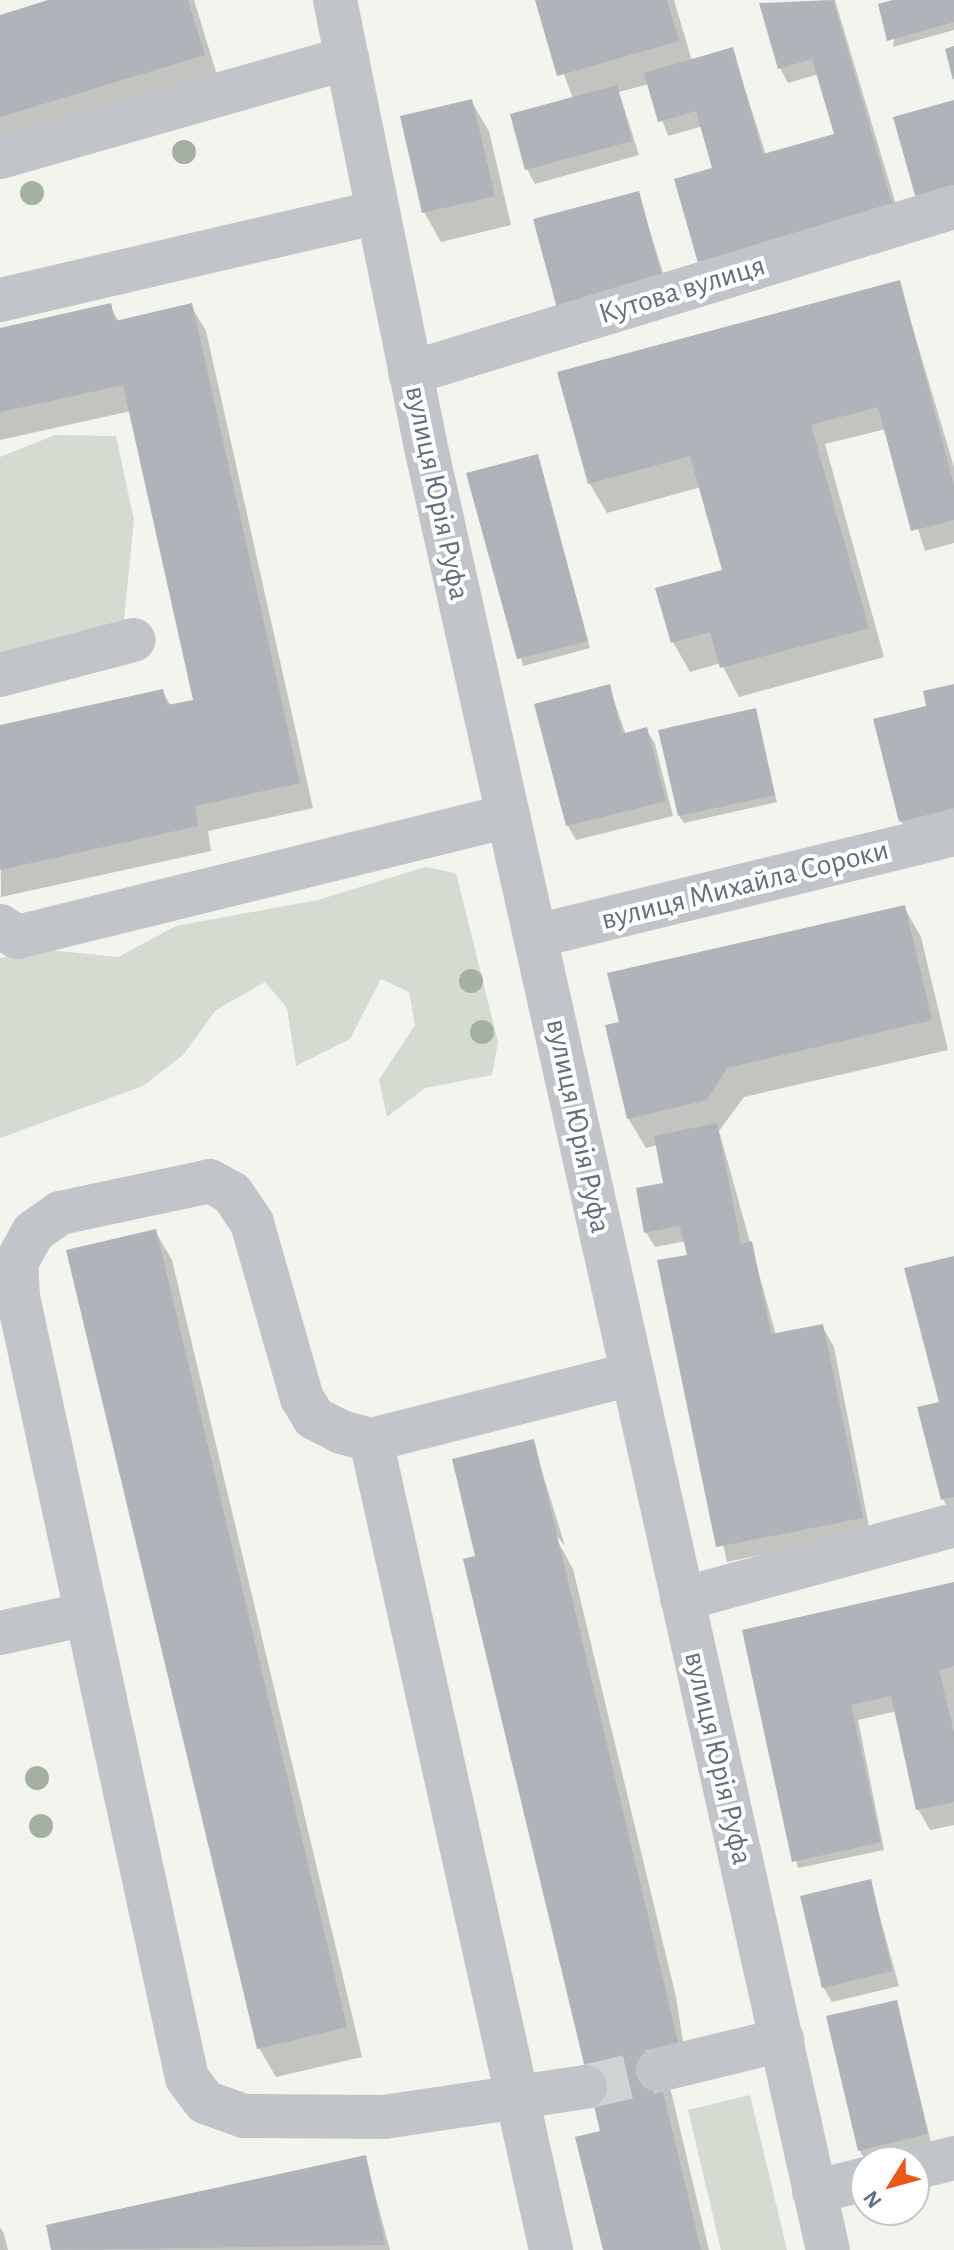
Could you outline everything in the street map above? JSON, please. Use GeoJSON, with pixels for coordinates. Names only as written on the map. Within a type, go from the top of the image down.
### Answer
{"type":"FeatureCollection","features":[{"type":"Feature","properties":{"kind":"street","name":"вулиця Юрія Руфа"},"geometry":{"type":"LineString","coordinates":[[335,0],[375,213],[410,373],[828,2250]]}},
{"type":"Feature","properties":{"kind":"street"},"geometry":{"type":"LineString","coordinates":[[0,157],[347,58],[365,0]]}},
{"type":"Feature","properties":{"kind":"street","name":"Кутова вулиця"},"geometry":{"type":"LineString","coordinates":[[410,373],[954,207]]}},
{"type":"Feature","properties":{"kind":"street"},"geometry":{"type":"LineString","coordinates":[[0,300],[375,213]]}},
{"type":"Feature","properties":{"kind":"street"},"geometry":{"type":"LineString","coordinates":[[0,675],[133,640]]}},
{"type":"Feature","properties":{"kind":"street"},"geometry":{"type":"LineString","coordinates":[[0,926],[17,937],[508,816]]}},
{"type":"Feature","properties":{"kind":"street","name":"вулиця Михайла Сороки"},"geometry":{"type":"LineString","coordinates":[[536,936],[954,834]]}},
{"type":"Feature","properties":{"kind":"street"},"geometry":{"type":"LineString","coordinates":[[585,2087],[520,2102],[369,2117],[244,2116],[205,2102],[187,2078],[18,1297],[16,1263],[33,1232],[60,1213],[210,1181],[232,1193],[252,1223],[302,1398],[314,1418],[371,1440],[631,1374]]}},
{"type":"Feature","properties":{"kind":"street"},"geometry":{"type":"LineString","coordinates":[[371,1440],[551,2250]]}},
{"type":"Feature","properties":{"kind":"street"},"geometry":{"type":"LineString","coordinates":[[682,1599],[954,1525]]}},
{"type":"Feature","properties":{"kind":"street"},"geometry":{"type":"LineString","coordinates":[[0,1633],[87,1614]]}},
{"type":"Feature","properties":{"kind":"street"},"geometry":{"type":"LineString","coordinates":[[658,2070],[782,2040]]}},
{"type":"Feature","properties":{"kind":"street"},"geometry":{"type":"LineString","coordinates":[[930,2164],[954,2158]]}},
{"type":"Feature","properties":{"kind":"street"},"geometry":{"type":"LineString","coordinates":[[814,2192],[850,2183]]}},
{"type":"Feature","properties":{"kind":"shaded area"},"geometry":{"type":"Polygon","coordinates":[[[55,435],[116,436],[134,520],[123,630],[0,669],[0,457],[55,435]]]}},
{"type":"Feature","properties":{"kind":"shaded area"},"geometry":{"type":"Polygon","coordinates":[[[425,867],[456,873],[498,1042],[492,1075],[425,1088],[387,1117],[379,1080],[415,1025],[409,992],[381,979],[350,1039],[296,1066],[287,1008],[265,982],[216,1010],[183,1055],[143,1086],[0,1138],[0,958],[49,950],[118,957],[176,926],[318,900],[425,867]]]}},
{"type":"Feature","properties":{"kind":"shaded area"},"geometry":{"type":"Polygon","coordinates":[[[750,2095],[787,2250],[721,2250],[688,2110],[750,2095]]]}},
{"type":"Feature","properties":{"kind":"building"},"geometry":{"type":"Polygon","coordinates":[[[48,0],[188,0],[205,55],[0,117],[0,15],[48,0]]]}},
{"type":"Feature","properties":{"kind":"building"},"geometry":{"type":"Polygon","coordinates":[[[535,0],[667,0],[679,41],[557,76],[535,0]]]}},
{"type":"Feature","properties":{"kind":"building"},"geometry":{"type":"Polygon","coordinates":[[[833,0],[895,214],[700,270],[674,179],[712,168],[696,111],[658,122],[644,73],[733,47],[763,154],[834,134],[812,59],[778,69],[759,3],[833,0]]]}},
{"type":"Feature","properties":{"kind":"building"},"geometry":{"type":"Polygon","coordinates":[[[893,0],[954,0],[954,22],[887,41],[878,4],[893,0]]]}},
{"type":"Feature","properties":{"kind":"building"},"geometry":{"type":"Polygon","coordinates":[[[954,46],[954,79],[953,80],[945,49],[954,46]]]}},
{"type":"Feature","properties":{"kind":"building"},"geometry":{"type":"Polygon","coordinates":[[[617,85],[632,141],[525,170],[510,114],[617,85]]]}},
{"type":"Feature","properties":{"kind":"building"},"geometry":{"type":"Polygon","coordinates":[[[472,99],[495,196],[422,213],[400,116],[472,99]]]}},
{"type":"Feature","properties":{"kind":"building"},"geometry":{"type":"Polygon","coordinates":[[[954,100],[954,188],[916,199],[893,117],[954,100]]]}},
{"type":"Feature","properties":{"kind":"building"},"geometry":{"type":"Polygon","coordinates":[[[639,191],[664,284],[558,312],[533,219],[639,191]]]}},
{"type":"Feature","properties":{"kind":"building"},"geometry":{"type":"Polygon","coordinates":[[[900,280],[954,486],[954,520],[911,531],[878,407],[811,425],[869,628],[720,668],[710,632],[671,643],[655,588],[722,570],[690,456],[588,484],[557,372],[900,280]]]}},
{"type":"Feature","properties":{"kind":"building"},"geometry":{"type":"Polygon","coordinates":[[[111,303],[115,321],[192,303],[300,783],[195,806],[198,826],[0,870],[0,725],[163,689],[167,705],[193,700],[123,385],[0,412],[0,328],[111,303]]]}},
{"type":"Feature","properties":{"kind":"building"},"geometry":{"type":"Polygon","coordinates":[[[538,454],[588,641],[517,659],[466,473],[538,454]]]}},
{"type":"Feature","properties":{"kind":"building"},"geometry":{"type":"Polygon","coordinates":[[[610,684],[622,734],[647,727],[666,801],[566,826],[534,704],[610,684]]]}},
{"type":"Feature","properties":{"kind":"building"},"geometry":{"type":"Polygon","coordinates":[[[954,684],[954,808],[899,822],[873,719],[926,706],[923,691],[954,684]]]}},
{"type":"Feature","properties":{"kind":"building"},"geometry":{"type":"Polygon","coordinates":[[[756,708],[775,795],[678,816],[658,730],[756,708]]]}},
{"type":"Feature","properties":{"kind":"building"},"geometry":{"type":"Polygon","coordinates":[[[905,905],[932,1020],[727,1068],[707,1100],[627,1119],[605,1025],[619,1022],[607,973],[905,905]]]}},
{"type":"Feature","properties":{"kind":"building"},"geometry":{"type":"Polygon","coordinates":[[[717,1123],[741,1244],[752,1241],[771,1334],[823,1324],[863,1518],[716,1547],[657,1260],[687,1255],[680,1226],[644,1233],[636,1188],[663,1183],[654,1136],[717,1123]]]}},
{"type":"Feature","properties":{"kind":"building"},"geometry":{"type":"Polygon","coordinates":[[[156,1229],[347,2027],[257,2049],[66,1250],[156,1229]]]}},
{"type":"Feature","properties":{"kind":"building"},"geometry":{"type":"Polygon","coordinates":[[[954,1256],[954,1497],[941,1500],[917,1407],[939,1402],[904,1268],[954,1256]]]}},
{"type":"Feature","properties":{"kind":"building"},"geometry":{"type":"Polygon","coordinates":[[[534,1439],[679,2046],[653,2051],[701,2250],[603,2250],[575,2137],[600,2131],[463,1559],[475,1556],[452,1459],[534,1439]]]}},
{"type":"Feature","properties":{"kind":"building"},"geometry":{"type":"Polygon","coordinates":[[[954,1582],[954,1666],[939,1670],[954,1733],[954,1802],[916,1810],[891,1696],[851,1705],[881,1842],[792,1862],[742,1630],[954,1582]]]}},
{"type":"Feature","properties":{"kind":"building"},"geometry":{"type":"Polygon","coordinates":[[[871,1879],[892,1971],[822,1988],[800,1896],[871,1879]]]}},
{"type":"Feature","properties":{"kind":"building"},"geometry":{"type":"Polygon","coordinates":[[[897,2000],[928,2134],[879,2146],[857,2146],[826,2016],[897,2000]]]}},
{"type":"Feature","properties":{"kind":"building"},"geometry":{"type":"Polygon","coordinates":[[[366,2155],[385,2245],[51,2250],[46,2225],[366,2155]]]}},
{"type":"Feature","properties":{"kind":"tunnel"},"geometry":{"type":"LineString","coordinates":[[585,2087],[658,2070]]}}]}
